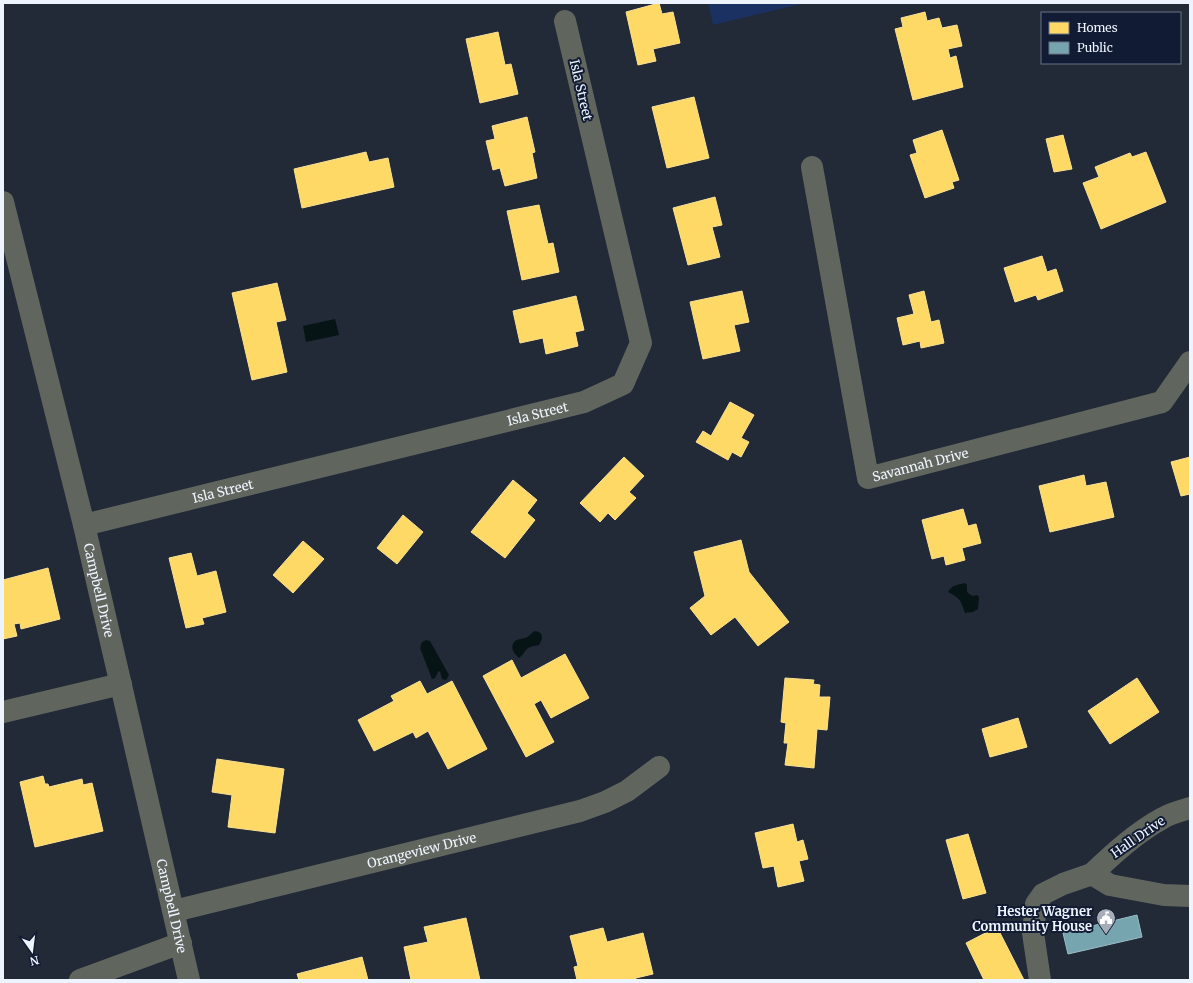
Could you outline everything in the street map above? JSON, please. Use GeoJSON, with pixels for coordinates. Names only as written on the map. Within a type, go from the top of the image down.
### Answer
{"type":"FeatureCollection","features":[{"type":"Feature","properties":{"kind":"street","name":"Isla Street"},"geometry":{"type":"LineString","coordinates":[[84,525],[584,402],[623,384],[641,343],[565,21]]}},
{"type":"Feature","properties":{"kind":"street","name":"Savannah Drive"},"geometry":{"type":"LineString","coordinates":[[812,167],[868,478],[1162,402],[1190,362]]}},
{"type":"Feature","properties":{"kind":"street","name":"Campbell Drive"},"geometry":{"type":"LineString","coordinates":[[3,202],[84,525],[189,980]]}},
{"type":"Feature","properties":{"kind":"street"},"geometry":{"type":"LineString","coordinates":[[3,712],[121,684]]}},
{"type":"Feature","properties":{"kind":"street","name":"Orangeview Drive"},"geometry":{"type":"LineString","coordinates":[[174,911],[580,812],[627,791],[659,767]]}},
{"type":"Feature","properties":{"kind":"street","name":"Hall Drive"},"geometry":{"type":"LineString","coordinates":[[1040,980],[1033,933],[1036,904],[1042,894],[1063,884],[1092,874],[1114,852],[1144,830],[1165,817],[1190,808]]}},
{"type":"Feature","properties":{"kind":"street"},"geometry":{"type":"LineString","coordinates":[[1092,874],[1110,885],[1164,896],[1190,896]]}},
{"type":"Feature","properties":{"kind":"street"},"geometry":{"type":"LineString","coordinates":[[80,980],[181,943]]}},
{"type":"Feature","properties":{"kind":"shaded area"},"geometry":{"type":"Polygon","coordinates":[[[708,3],[805,3],[713,25],[708,3]]]}},
{"type":"Feature","properties":{"kind":"shaded area"},"geometry":{"type":"Polygon","coordinates":[[[335,319],[339,335],[306,342],[303,326],[335,319]]]}},
{"type":"Feature","properties":{"kind":"shaded area"},"geometry":{"type":"Polygon","coordinates":[[[965,583],[967,585],[967,592],[972,596],[977,595],[979,597],[978,609],[973,612],[965,613],[960,600],[948,592],[953,587],[965,583]]]}},
{"type":"Feature","properties":{"kind":"shaded area"},"geometry":{"type":"Polygon","coordinates":[[[535,631],[540,633],[542,636],[539,645],[532,646],[519,658],[512,648],[513,643],[535,631]]]}},
{"type":"Feature","properties":{"kind":"shaded area"},"geometry":{"type":"Polygon","coordinates":[[[426,640],[430,641],[449,675],[446,680],[442,679],[440,671],[435,678],[432,679],[420,648],[422,642],[426,640]]]}},
{"type":"Feature","properties":{"kind":"building: Homes"},"geometry":{"type":"Polygon","coordinates":[[[659,3],[662,14],[673,12],[680,43],[653,49],[656,61],[638,65],[626,12],[659,3]]]}},
{"type":"Feature","properties":{"kind":"building: Homes"},"geometry":{"type":"Polygon","coordinates":[[[925,12],[927,21],[939,18],[942,28],[957,25],[962,46],[948,49],[950,58],[956,56],[963,87],[913,100],[895,29],[903,27],[901,18],[925,12]]]}},
{"type":"Feature","properties":{"kind":"building: Homes"},"geometry":{"type":"Polygon","coordinates":[[[498,32],[505,65],[511,64],[518,94],[480,103],[466,39],[498,32]]]}},
{"type":"Feature","properties":{"kind":"building: Homes"},"geometry":{"type":"Polygon","coordinates":[[[694,97],[709,158],[667,168],[652,107],[694,97]]]}},
{"type":"Feature","properties":{"kind":"building: Homes"},"geometry":{"type":"Polygon","coordinates":[[[527,117],[535,152],[532,153],[537,178],[505,186],[500,168],[493,170],[486,141],[495,139],[492,126],[527,117]]]}},
{"type":"Feature","properties":{"kind":"building: Homes"},"geometry":{"type":"Polygon","coordinates":[[[942,130],[959,180],[952,182],[954,188],[925,198],[910,155],[917,153],[913,140],[942,130]]]}},
{"type":"Feature","properties":{"kind":"building: Homes"},"geometry":{"type":"Polygon","coordinates":[[[1063,135],[1072,169],[1054,172],[1046,139],[1063,135]]]}},
{"type":"Feature","properties":{"kind":"building: Homes"},"geometry":{"type":"Polygon","coordinates":[[[366,152],[369,162],[388,158],[394,187],[302,208],[294,169],[366,152]]]}},
{"type":"Feature","properties":{"kind":"building: Homes"},"geometry":{"type":"Polygon","coordinates":[[[1146,152],[1166,202],[1101,229],[1083,183],[1099,177],[1095,167],[1130,153],[1132,157],[1146,152]]]}},
{"type":"Feature","properties":{"kind":"building: Homes"},"geometry":{"type":"Polygon","coordinates":[[[715,197],[722,225],[712,227],[720,257],[688,265],[673,208],[715,197]]]}},
{"type":"Feature","properties":{"kind":"building: Homes"},"geometry":{"type":"Polygon","coordinates":[[[539,205],[548,244],[553,243],[559,272],[522,280],[507,211],[539,205]]]}},
{"type":"Feature","properties":{"kind":"building: Homes"},"geometry":{"type":"Polygon","coordinates":[[[1042,256],[1047,272],[1056,269],[1063,291],[1038,300],[1036,295],[1015,302],[1004,268],[1042,256]]]}},
{"type":"Feature","properties":{"kind":"building: Homes"},"geometry":{"type":"Polygon","coordinates":[[[277,283],[286,320],[276,322],[287,372],[252,380],[232,293],[277,283]]]}},
{"type":"Feature","properties":{"kind":"building: Homes"},"geometry":{"type":"Polygon","coordinates":[[[742,291],[749,322],[734,325],[740,351],[703,359],[690,302],[742,291]]]}},
{"type":"Feature","properties":{"kind":"building: Homes"},"geometry":{"type":"Polygon","coordinates":[[[924,291],[931,322],[939,320],[944,343],[921,348],[920,341],[903,345],[897,318],[914,314],[909,295],[924,291]]]}},
{"type":"Feature","properties":{"kind":"building: Homes"},"geometry":{"type":"Polygon","coordinates":[[[576,296],[584,330],[575,332],[578,346],[546,354],[543,338],[520,343],[513,311],[576,296]]]}},
{"type":"Feature","properties":{"kind":"building: Homes"},"geometry":{"type":"Polygon","coordinates":[[[730,402],[754,415],[741,438],[749,442],[741,457],[732,452],[728,460],[696,442],[703,431],[711,436],[730,402]]]}},
{"type":"Feature","properties":{"kind":"building: Homes"},"geometry":{"type":"Polygon","coordinates":[[[624,457],[644,476],[629,492],[636,498],[615,520],[608,513],[600,522],[580,503],[624,457]]]}},
{"type":"Feature","properties":{"kind":"building: Homes"},"geometry":{"type":"Polygon","coordinates":[[[1190,457],[1190,494],[1181,496],[1171,462],[1190,457]]]}},
{"type":"Feature","properties":{"kind":"building: Homes"},"geometry":{"type":"Polygon","coordinates":[[[1084,475],[1086,486],[1106,482],[1114,517],[1050,532],[1039,486],[1084,475]]]}},
{"type":"Feature","properties":{"kind":"building: Homes"},"geometry":{"type":"Polygon","coordinates":[[[513,480],[537,500],[527,513],[535,520],[505,558],[471,532],[513,480]]]}},
{"type":"Feature","properties":{"kind":"building: Homes"},"geometry":{"type":"Polygon","coordinates":[[[963,509],[968,526],[976,524],[981,543],[962,548],[965,560],[946,565],[944,556],[932,559],[922,520],[963,509]]]}},
{"type":"Feature","properties":{"kind":"building: Homes"},"geometry":{"type":"Polygon","coordinates":[[[403,515],[423,532],[397,564],[377,548],[403,515]]]}},
{"type":"Feature","properties":{"kind":"building: Homes"},"geometry":{"type":"Polygon","coordinates":[[[741,540],[749,572],[789,622],[758,646],[735,617],[711,635],[690,608],[705,596],[694,552],[741,540]]]}},
{"type":"Feature","properties":{"kind":"building: Homes"},"geometry":{"type":"Polygon","coordinates":[[[303,541],[324,559],[293,593],[273,575],[303,541]]]}},
{"type":"Feature","properties":{"kind":"building: Homes"},"geometry":{"type":"Polygon","coordinates":[[[191,553],[197,576],[216,571],[226,612],[202,618],[204,624],[186,628],[169,558],[191,553]]]}},
{"type":"Feature","properties":{"kind":"building: Homes"},"geometry":{"type":"Polygon","coordinates":[[[48,568],[60,619],[21,629],[20,623],[14,624],[17,636],[3,639],[3,580],[48,568]]]}},
{"type":"Feature","properties":{"kind":"building: Homes"},"geometry":{"type":"Polygon","coordinates":[[[565,654],[589,698],[551,718],[541,700],[534,704],[554,742],[526,757],[483,676],[512,660],[521,678],[565,654]]]}},
{"type":"Feature","properties":{"kind":"building: Homes"},"geometry":{"type":"Polygon","coordinates":[[[785,678],[814,680],[813,684],[820,685],[819,697],[830,697],[827,730],[817,729],[814,768],[785,765],[788,743],[784,743],[786,723],[781,722],[785,678]]]}},
{"type":"Feature","properties":{"kind":"building: Homes"},"geometry":{"type":"Polygon","coordinates":[[[1137,678],[1159,712],[1110,744],[1088,711],[1137,678]]]}},
{"type":"Feature","properties":{"kind":"building: Homes"},"geometry":{"type":"Polygon","coordinates":[[[420,681],[427,694],[452,681],[487,749],[448,769],[428,731],[416,738],[413,732],[374,751],[358,720],[394,701],[391,696],[420,681]]]}},
{"type":"Feature","properties":{"kind":"building: Homes"},"geometry":{"type":"Polygon","coordinates":[[[1018,718],[1027,747],[990,757],[982,729],[1018,718]]]}},
{"type":"Feature","properties":{"kind":"building: Homes"},"geometry":{"type":"Polygon","coordinates":[[[217,759],[284,769],[275,833],[228,827],[232,795],[212,792],[217,759]]]}},
{"type":"Feature","properties":{"kind":"building: Homes"},"geometry":{"type":"Polygon","coordinates":[[[43,776],[45,784],[48,784],[49,787],[82,779],[83,785],[92,783],[103,831],[35,847],[20,782],[43,776]]]}},
{"type":"Feature","properties":{"kind":"building: Homes"},"geometry":{"type":"Polygon","coordinates":[[[793,824],[797,842],[803,840],[808,859],[799,861],[804,881],[778,887],[774,866],[763,868],[755,833],[793,824]]]}},
{"type":"Feature","properties":{"kind":"building: Homes"},"geometry":{"type":"Polygon","coordinates":[[[968,834],[986,893],[963,899],[946,840],[968,834]]]}},
{"type":"Feature","properties":{"kind":"building: Homes"},"geometry":{"type":"Polygon","coordinates":[[[466,918],[480,980],[411,980],[404,947],[428,942],[424,927],[466,918]]]}},
{"type":"Feature","properties":{"kind":"building: Homes"},"geometry":{"type":"Polygon","coordinates":[[[997,927],[1024,980],[984,980],[966,943],[997,927]]]}},
{"type":"Feature","properties":{"kind":"building: Homes"},"geometry":{"type":"Polygon","coordinates":[[[603,928],[607,942],[643,933],[653,974],[636,978],[635,980],[577,980],[574,967],[578,966],[570,936],[603,928]]]}},
{"type":"Feature","properties":{"kind":"building: Homes"},"geometry":{"type":"Polygon","coordinates":[[[362,957],[368,980],[299,980],[297,974],[362,957]]]}},
{"type":"Feature","properties":{"kind":"building: Public","name":"Hester Wagner Community House"},"geometry":{"type":"Polygon","coordinates":[[[1137,915],[1142,937],[1068,954],[1063,933],[1137,915]]]}},
{"type":"Feature","properties":{"kind":"place","name":"Hester Wagner Community House"},"geometry":{"type":"Point","coordinates":[1106,935]}}]}
